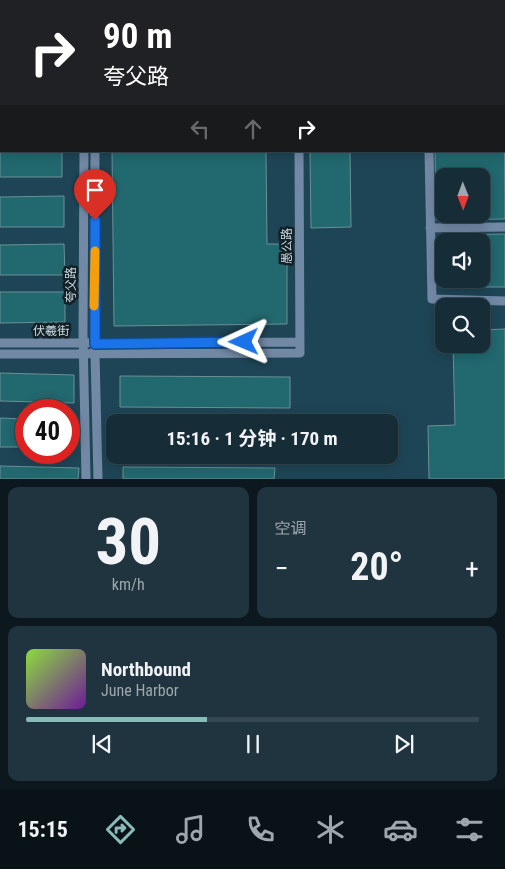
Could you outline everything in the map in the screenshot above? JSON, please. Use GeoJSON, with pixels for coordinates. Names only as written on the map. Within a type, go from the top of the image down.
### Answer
{"type":"FeatureCollection","features":[{"type":"Feature","properties":{"kind":"street","name":"夸父路"},"geometry":{"type":"LineString","coordinates":[[84,152],[83,354],[86,479]]}},
{"type":"Feature","properties":{"kind":"street","name":"夸父路"},"geometry":{"type":"LineString","coordinates":[[96,152],[95,354],[98,479]]}},
{"type":"Feature","properties":{"kind":"street","name":"愚公路"},"geometry":{"type":"LineString","coordinates":[[299,152],[300,342]]}},
{"type":"Feature","properties":{"kind":"street"},"geometry":{"type":"LineString","coordinates":[[429,152],[432,299],[505,301]]}},
{"type":"Feature","properties":{"kind":"street"},"geometry":{"type":"LineString","coordinates":[[430,228],[505,227]]}},
{"type":"Feature","properties":{"kind":"street","name":"伏羲街"},"geometry":{"type":"LineString","coordinates":[[0,343],[300,342],[300,352],[0,354]]}},
{"type":"Feature","properties":{"kind":"shaded area"},"geometry":{"type":"Polygon","coordinates":[[[0,152],[505,152],[505,479],[0,479],[0,152]]]}},
{"type":"Feature","properties":{"kind":"building"},"geometry":{"type":"Polygon","coordinates":[[[0,152],[62,152],[62,177],[0,177],[0,152]]]}},
{"type":"Feature","properties":{"kind":"building"},"geometry":{"type":"Polygon","coordinates":[[[112,152],[266,152],[267,244],[287,244],[287,324],[114,326],[112,152]]]}},
{"type":"Feature","properties":{"kind":"building"},"geometry":{"type":"Polygon","coordinates":[[[310,152],[350,152],[351,227],[311,228],[310,152]]]}},
{"type":"Feature","properties":{"kind":"building"},"geometry":{"type":"Polygon","coordinates":[[[435,152],[505,152],[505,219],[490,219],[490,168],[435,168],[435,152]]]}},
{"type":"Feature","properties":{"kind":"building"},"geometry":{"type":"Polygon","coordinates":[[[64,196],[64,227],[0,227],[0,197],[64,196]]]}},
{"type":"Feature","properties":{"kind":"building"},"geometry":{"type":"Polygon","coordinates":[[[490,234],[505,234],[505,287],[490,287],[490,234]]]}},
{"type":"Feature","properties":{"kind":"building"},"geometry":{"type":"Polygon","coordinates":[[[64,244],[65,275],[0,275],[0,245],[64,244]]]}},
{"type":"Feature","properties":{"kind":"building"},"geometry":{"type":"Polygon","coordinates":[[[0,292],[65,292],[65,322],[0,323],[0,292]]]}},
{"type":"Feature","properties":{"kind":"building"},"geometry":{"type":"Polygon","coordinates":[[[505,329],[505,479],[429,479],[428,426],[455,425],[453,353],[490,353],[490,330],[505,329]]]}},
{"type":"Feature","properties":{"kind":"building"},"geometry":{"type":"Polygon","coordinates":[[[0,373],[74,375],[74,399],[15,399],[15,401],[0,401],[0,373]]]}},
{"type":"Feature","properties":{"kind":"building"},"geometry":{"type":"Polygon","coordinates":[[[120,376],[290,377],[290,408],[120,407],[120,376]]]}},
{"type":"Feature","properties":{"kind":"building"},"geometry":{"type":"Polygon","coordinates":[[[0,418],[15,419],[15,447],[0,447],[0,418]]]}},
{"type":"Feature","properties":{"kind":"building"},"geometry":{"type":"Polygon","coordinates":[[[0,466],[79,468],[78,479],[0,479],[0,466]]]}},
{"type":"Feature","properties":{"kind":"building"},"geometry":{"type":"Polygon","coordinates":[[[123,467],[275,468],[274,479],[123,479],[123,467]]]}},
{"type":"Feature","properties":{"kind":"slow traffic"},"geometry":{"type":"LineString","coordinates":[[94,306],[95,251]]}},
{"type":"Feature","properties":{"kind":"route"},"geometry":{"type":"LineString","coordinates":[[95,220],[95,344],[244,342]]}}]}
